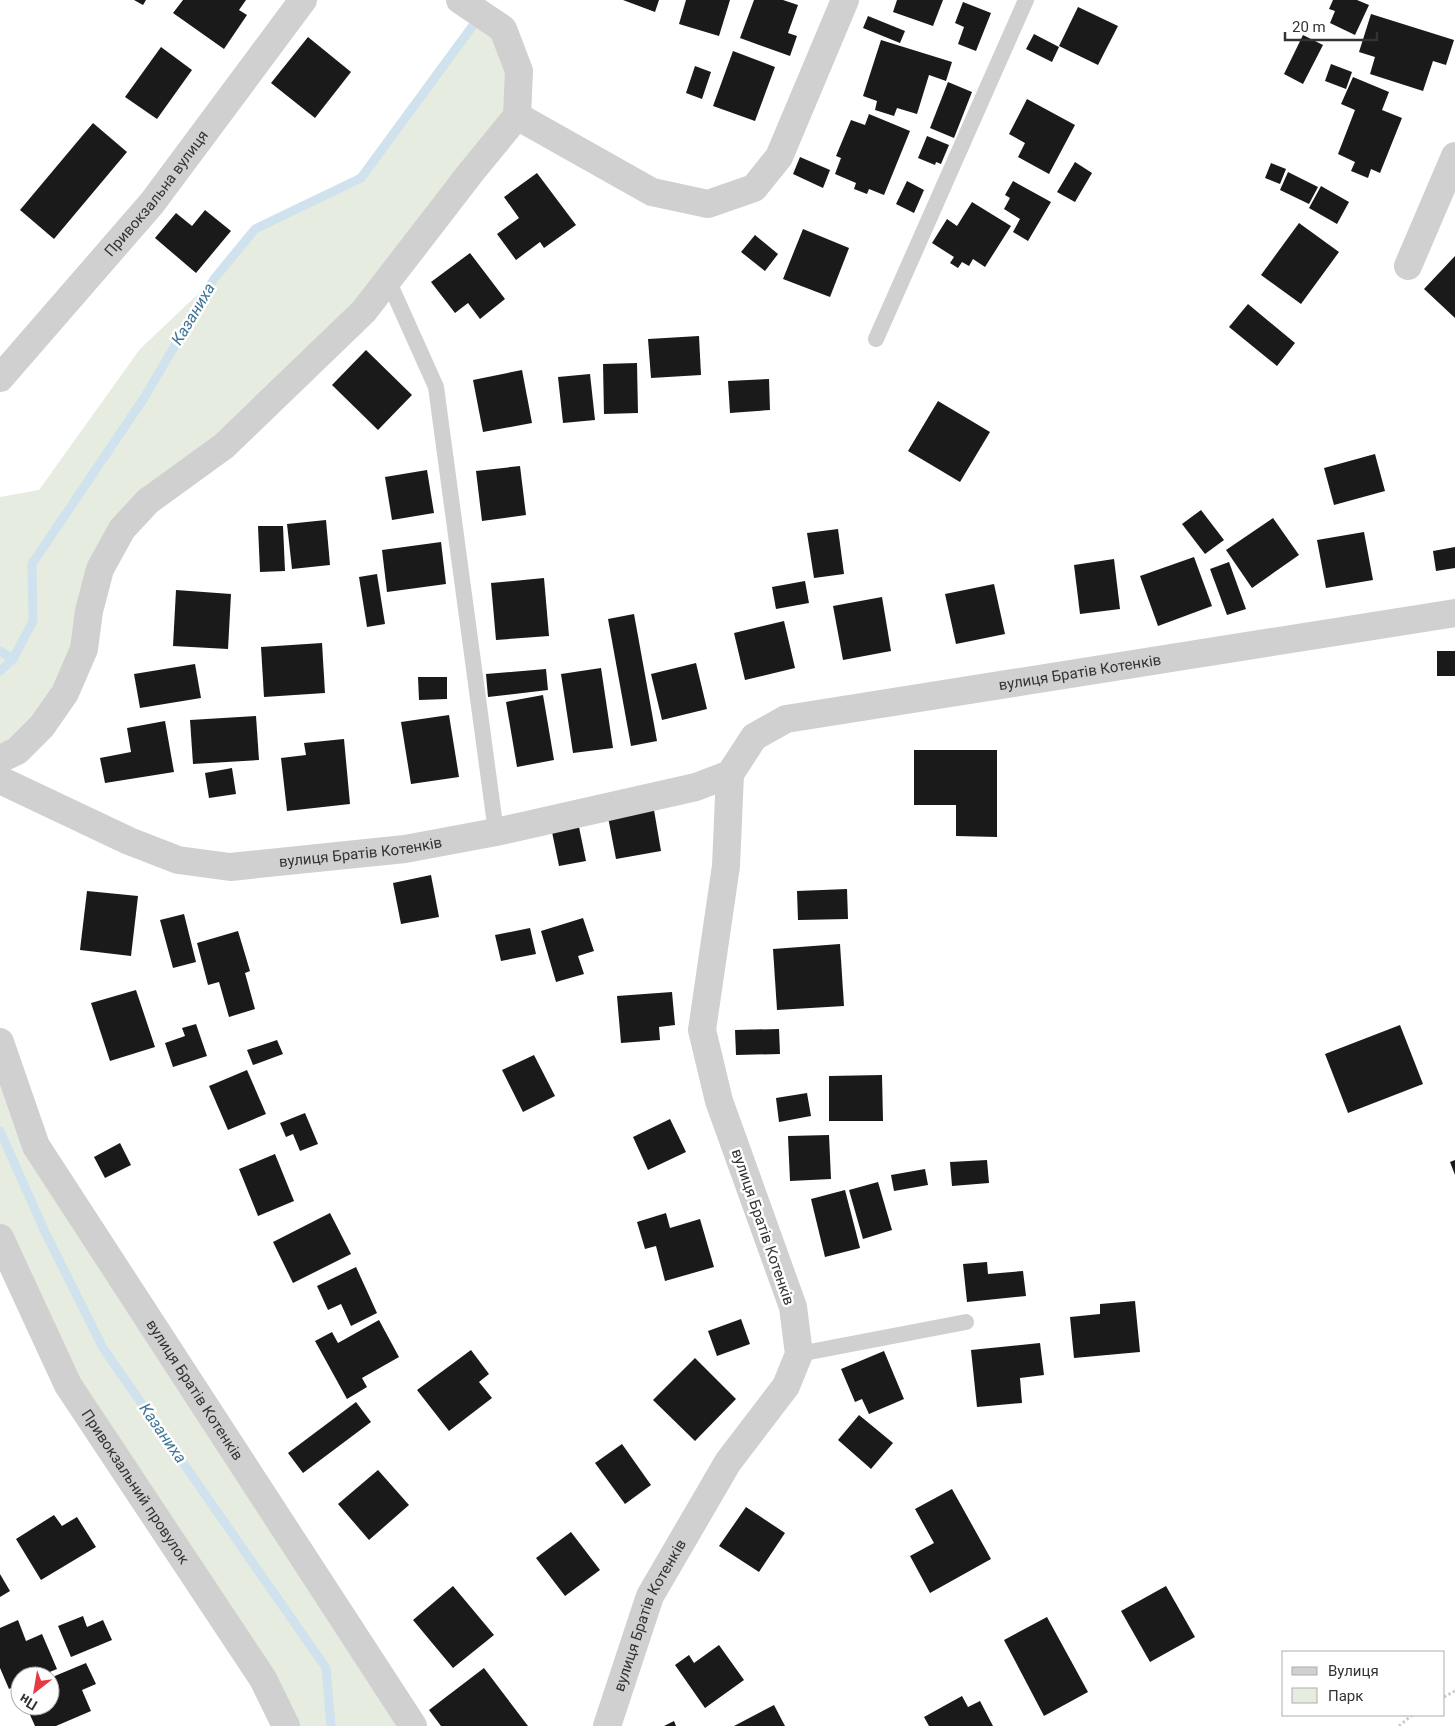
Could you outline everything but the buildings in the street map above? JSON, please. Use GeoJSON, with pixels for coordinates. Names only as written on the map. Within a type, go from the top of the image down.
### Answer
{"type":"FeatureCollection","features":[{"type":"Feature","properties":{"kind":"street","name":"Привокзальна вулиця"},"geometry":{"type":"LineString","coordinates":[[0,378],[152,203],[303,0]]}},
{"type":"Feature","properties":{"kind":"street"},"geometry":{"type":"LineString","coordinates":[[0,759],[17,751],[42,726],[65,693],[84,649],[90,611],[100,569],[122,529],[148,501],[224,446],[364,311],[517,116],[519,72],[503,29],[460,0]]}},
{"type":"Feature","properties":{"kind":"street"},"geometry":{"type":"LineString","coordinates":[[517,116],[652,192],[708,204],[754,188],[779,157],[845,0]]}},
{"type":"Feature","properties":{"kind":"street"},"geometry":{"type":"LineString","coordinates":[[1408,266],[1455,156]]}},
{"type":"Feature","properties":{"kind":"street","name":"вулиця Братів Котенків"},"geometry":{"type":"LineString","coordinates":[[607,1726],[650,1596],[728,1462],[786,1386],[799,1354],[793,1307],[719,1101],[702,1030],[726,866],[730,774],[754,737],[786,718],[1455,613]]}},
{"type":"Feature","properties":{"kind":"street","name":"вулиця Братів Котенків"},"geometry":{"type":"LineString","coordinates":[[0,780],[137,844],[178,860],[230,867],[405,849],[496,832],[696,787],[730,774]]}},
{"type":"Feature","properties":{"kind":"street","name":"вулиця Братів Котенків"},"geometry":{"type":"LineString","coordinates":[[0,1042],[36,1146],[412,1726]]}},
{"type":"Feature","properties":{"kind":"street","name":"Привокзальний провулок"},"geometry":{"type":"LineString","coordinates":[[0,1238],[68,1385],[263,1679],[286,1726]]}},
{"type":"Feature","properties":{"kind":"lane"},"geometry":{"type":"LineString","coordinates":[[876,339],[1026,0]]}},
{"type":"Feature","properties":{"kind":"lane"},"geometry":{"type":"LineString","coordinates":[[388,280],[436,388],[496,832]]}},
{"type":"Feature","properties":{"kind":"lane"},"geometry":{"type":"LineString","coordinates":[[799,1354],[966,1322]]}},
{"type":"Feature","properties":{"kind":"path"},"geometry":{"type":"LineString","coordinates":[[1399,1726],[1411,1716]]}},
{"type":"Feature","properties":{"kind":"green space"},"geometry":{"type":"Polygon","coordinates":[[[474,24],[495,35],[517,116],[364,311],[122,529],[42,726],[0,745],[0,497],[39,490],[140,349],[214,279],[255,229],[361,178],[474,24]]]}},
{"type":"Feature","properties":{"kind":"green space"},"geometry":{"type":"Polygon","coordinates":[[[0,1042],[36,1147],[413,1726],[286,1726],[68,1385],[0,1238],[0,1042]]]}},
{"type":"Feature","properties":{"kind":"waterway","name":"Казаниха"},"geometry":{"type":"LineString","coordinates":[[0,671],[13,659],[33,621],[32,564],[144,398],[214,279],[255,229],[361,178],[474,24]]}},
{"type":"Feature","properties":{"kind":"waterway"},"geometry":{"type":"LineString","coordinates":[[0,651],[13,659]]}},
{"type":"Feature","properties":{"kind":"waterway","name":"Казаниха"},"geometry":{"type":"LineString","coordinates":[[0,1131],[45,1232],[103,1348],[326,1668],[331,1726]]}}]}
